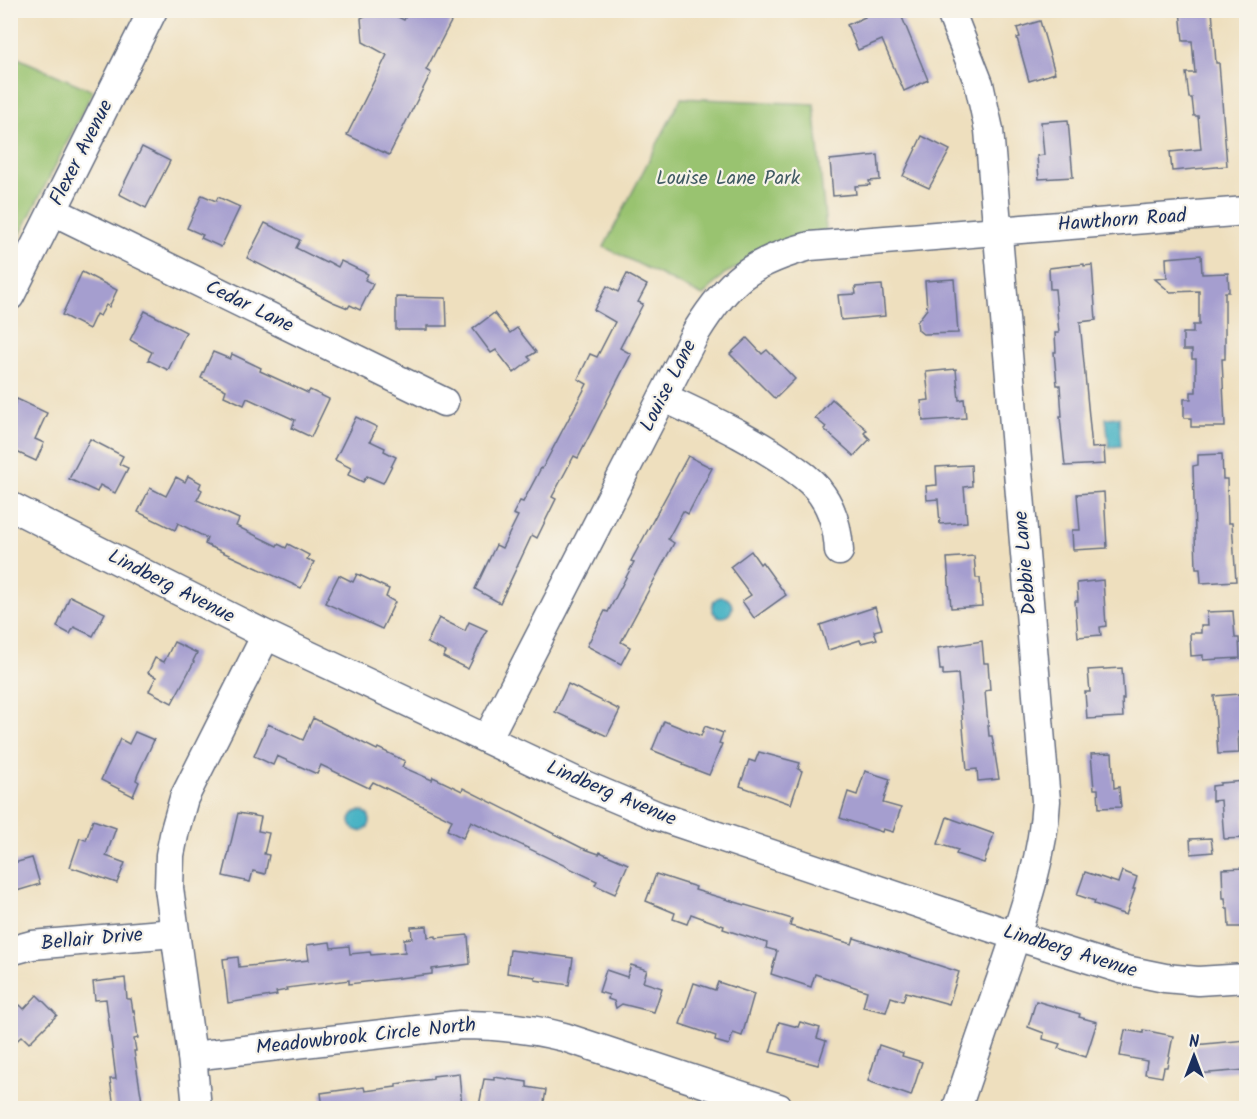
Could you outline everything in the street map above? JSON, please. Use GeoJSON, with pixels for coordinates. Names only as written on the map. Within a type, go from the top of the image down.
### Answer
{"type":"FeatureCollection","features":[{"type":"Feature","properties":{"kind":"street","name":"Flexer Avenue"},"geometry":{"type":"LineString","coordinates":[[10,296],[153,10]]}},
{"type":"Feature","properties":{"kind":"street","name":"Debbie Lane"},"geometry":{"type":"LineString","coordinates":[[950,10],[979,84],[986,111],[1046,801],[1039,858],[1016,936],[957,1108]]}},
{"type":"Feature","properties":{"kind":"street","name":"Cedar Lane"},"geometry":{"type":"LineString","coordinates":[[53,211],[444,402]]}},
{"type":"Feature","properties":{"kind":"street","name":"Hawthorn Road"},"geometry":{"type":"LineString","coordinates":[[998,230],[1246,211]]}},
{"type":"Feature","properties":{"kind":"street","name":"Louise Lane"},"geometry":{"type":"LineString","coordinates":[[487,739],[696,332],[713,305],[734,283],[758,264],[781,254],[810,246],[998,230]]}},
{"type":"Feature","properties":{"kind":"street"},"geometry":{"type":"LineString","coordinates":[[663,397],[753,441],[812,482],[822,494],[832,514],[838,532],[839,551]]}},
{"type":"Feature","properties":{"kind":"street","name":"Lindberg Avenue"},"geometry":{"type":"LineString","coordinates":[[10,506],[266,635],[575,781],[658,816],[1121,969],[1165,978],[1198,981],[1246,978]]}},
{"type":"Feature","properties":{"kind":"street"},"geometry":{"type":"LineString","coordinates":[[197,1108],[169,888],[171,855],[184,798],[266,635]]}},
{"type":"Feature","properties":{"kind":"street","name":"Bellair Drive"},"geometry":{"type":"LineString","coordinates":[[10,951],[32,945],[174,933]]}},
{"type":"Feature","properties":{"kind":"street","name":"Meadowbrook Circle North"},"geometry":{"type":"LineString","coordinates":[[192,1056],[460,1025],[502,1025],[533,1029],[564,1037],[779,1108]]}},
{"type":"Feature","properties":{"kind":"green space"},"geometry":{"type":"Polygon","coordinates":[[[11,55],[93,91],[14,247],[10,246],[11,55]]]}},
{"type":"Feature","properties":{"kind":"green space","name":"Louise Lane Park"},"geometry":{"type":"Polygon","coordinates":[[[681,98],[814,104],[826,230],[803,235],[724,274],[703,296],[604,247],[681,98]]]}},
{"type":"Feature","properties":{"kind":"water"},"geometry":{"type":"Polygon","coordinates":[[[1119,417],[1121,446],[1109,447],[1106,418],[1119,417]]]}},
{"type":"Feature","properties":{"kind":"water"},"geometry":{"type":"Polygon","coordinates":[[[718,597],[726,597],[732,603],[732,611],[726,617],[718,617],[712,611],[712,603],[718,597]]]}},
{"type":"Feature","properties":{"kind":"water"},"geometry":{"type":"Polygon","coordinates":[[[360,811],[367,814],[370,821],[367,828],[360,831],[353,828],[350,821],[353,814],[360,811]]]}},
{"type":"Feature","properties":{"kind":"building"},"geometry":{"type":"Polygon","coordinates":[[[376,10],[384,10],[404,20],[409,10],[457,10],[426,70],[431,73],[389,155],[347,135],[387,55],[363,42],[361,18],[376,10]]]}},
{"type":"Feature","properties":{"kind":"building"},"geometry":{"type":"Polygon","coordinates":[[[862,10],[899,10],[928,80],[904,91],[882,40],[858,50],[847,25],[865,17],[862,10]]]}},
{"type":"Feature","properties":{"kind":"building"},"geometry":{"type":"Polygon","coordinates":[[[1180,10],[1212,10],[1216,63],[1219,63],[1227,166],[1172,171],[1170,152],[1201,149],[1198,116],[1194,116],[1186,73],[1195,73],[1192,41],[1183,41],[1180,10]]]}},
{"type":"Feature","properties":{"kind":"building"},"geometry":{"type":"Polygon","coordinates":[[[1040,21],[1055,73],[1029,81],[1017,38],[1020,37],[1017,28],[1040,21]]]}},
{"type":"Feature","properties":{"kind":"building"},"geometry":{"type":"Polygon","coordinates":[[[1068,120],[1073,177],[1039,179],[1037,156],[1044,155],[1041,122],[1068,120]]]}},
{"type":"Feature","properties":{"kind":"building"},"geometry":{"type":"Polygon","coordinates":[[[922,136],[950,150],[929,188],[903,176],[922,136]]]}},
{"type":"Feature","properties":{"kind":"building"},"geometry":{"type":"Polygon","coordinates":[[[142,147],[170,161],[146,208],[119,194],[142,147]]]}},
{"type":"Feature","properties":{"kind":"building"},"geometry":{"type":"Polygon","coordinates":[[[878,155],[880,180],[869,181],[870,185],[855,186],[856,194],[833,196],[830,160],[878,155]]]}},
{"type":"Feature","properties":{"kind":"building"},"geometry":{"type":"Polygon","coordinates":[[[202,195],[216,201],[218,197],[240,207],[221,247],[201,238],[203,235],[187,228],[202,195]]]}},
{"type":"Feature","properties":{"kind":"building"},"geometry":{"type":"Polygon","coordinates":[[[265,223],[300,240],[296,248],[326,263],[327,261],[338,267],[341,261],[368,274],[365,280],[373,284],[360,310],[350,305],[348,308],[333,302],[247,258],[265,223]]]}},
{"type":"Feature","properties":{"kind":"building"},"geometry":{"type":"Polygon","coordinates":[[[1201,255],[1202,274],[1228,273],[1229,292],[1225,292],[1225,359],[1222,359],[1225,427],[1191,427],[1191,418],[1184,418],[1184,399],[1191,399],[1191,392],[1196,392],[1196,359],[1192,359],[1192,350],[1183,350],[1183,333],[1193,333],[1193,325],[1199,325],[1199,291],[1170,292],[1155,279],[1167,278],[1166,258],[1201,255]]]}},
{"type":"Feature","properties":{"kind":"building"},"geometry":{"type":"Polygon","coordinates":[[[1084,264],[1084,266],[1092,265],[1096,320],[1080,322],[1092,448],[1104,447],[1105,464],[1065,466],[1060,417],[1062,417],[1060,385],[1057,385],[1054,352],[1056,352],[1055,333],[1059,333],[1055,289],[1050,289],[1049,268],[1084,264]]]}},
{"type":"Feature","properties":{"kind":"building"},"geometry":{"type":"Polygon","coordinates":[[[82,272],[117,290],[109,307],[106,305],[100,316],[96,314],[89,329],[62,315],[82,272]]]}},
{"type":"Feature","properties":{"kind":"building"},"geometry":{"type":"Polygon","coordinates":[[[627,274],[647,285],[638,302],[643,304],[620,348],[631,354],[578,458],[574,456],[552,497],[556,499],[537,538],[532,535],[500,603],[475,589],[496,545],[502,548],[518,516],[513,514],[520,501],[523,502],[542,469],[587,384],[578,379],[590,354],[597,357],[615,322],[594,310],[607,286],[618,292],[627,274]]]}},
{"type":"Feature","properties":{"kind":"building"},"geometry":{"type":"Polygon","coordinates":[[[954,279],[958,333],[923,334],[918,330],[917,322],[927,309],[925,281],[954,279]]]}},
{"type":"Feature","properties":{"kind":"building"},"geometry":{"type":"Polygon","coordinates":[[[882,285],[885,316],[841,320],[838,295],[856,294],[855,287],[882,285]]]}},
{"type":"Feature","properties":{"kind":"building"},"geometry":{"type":"Polygon","coordinates":[[[396,297],[446,298],[447,326],[427,326],[427,330],[396,330],[396,297]]]}},
{"type":"Feature","properties":{"kind":"building"},"geometry":{"type":"Polygon","coordinates":[[[145,311],[186,332],[168,370],[148,360],[152,352],[130,340],[145,311]]]}},
{"type":"Feature","properties":{"kind":"building"},"geometry":{"type":"Polygon","coordinates":[[[494,313],[510,333],[517,328],[536,352],[528,357],[531,360],[514,373],[496,350],[491,353],[473,329],[494,313]]]}},
{"type":"Feature","properties":{"kind":"building"},"geometry":{"type":"Polygon","coordinates":[[[747,338],[762,354],[767,350],[795,379],[775,399],[730,354],[747,338]]]}},
{"type":"Feature","properties":{"kind":"building"},"geometry":{"type":"Polygon","coordinates":[[[213,352],[230,359],[232,354],[261,368],[260,371],[308,393],[310,390],[329,399],[311,437],[292,428],[295,420],[247,398],[244,405],[224,396],[226,390],[201,378],[213,352]]]}},
{"type":"Feature","properties":{"kind":"building"},"geometry":{"type":"Polygon","coordinates":[[[956,369],[959,400],[964,399],[966,418],[923,421],[921,401],[929,400],[926,372],[956,369]]]}},
{"type":"Feature","properties":{"kind":"building"},"geometry":{"type":"Polygon","coordinates":[[[17,399],[47,413],[35,439],[44,443],[36,461],[10,449],[10,414],[17,399]]]}},
{"type":"Feature","properties":{"kind":"building"},"geometry":{"type":"Polygon","coordinates":[[[832,399],[867,430],[864,433],[870,439],[854,456],[815,418],[832,399]]]}},
{"type":"Feature","properties":{"kind":"building"},"geometry":{"type":"Polygon","coordinates":[[[356,417],[377,427],[370,441],[385,448],[384,451],[396,457],[383,483],[367,476],[363,482],[348,475],[351,468],[335,460],[356,417]]]}},
{"type":"Feature","properties":{"kind":"building"},"geometry":{"type":"Polygon","coordinates":[[[90,439],[123,456],[119,464],[128,468],[115,493],[100,485],[97,492],[69,479],[90,439]]]}},
{"type":"Feature","properties":{"kind":"building"},"geometry":{"type":"Polygon","coordinates":[[[1222,454],[1223,479],[1227,479],[1228,523],[1232,523],[1236,581],[1201,583],[1200,568],[1196,568],[1193,466],[1198,465],[1198,455],[1222,454]]]}},
{"type":"Feature","properties":{"kind":"building"},"geometry":{"type":"Polygon","coordinates":[[[688,456],[712,468],[688,514],[683,511],[668,539],[674,543],[621,642],[630,647],[621,664],[587,646],[605,611],[608,612],[634,562],[631,561],[688,456]]]}},
{"type":"Feature","properties":{"kind":"building"},"geometry":{"type":"Polygon","coordinates":[[[971,465],[972,486],[964,487],[967,522],[940,524],[938,499],[927,500],[926,486],[937,485],[936,467],[971,465]]]}},
{"type":"Feature","properties":{"kind":"building"},"geometry":{"type":"Polygon","coordinates":[[[188,476],[201,483],[199,488],[202,490],[197,500],[239,519],[236,526],[277,546],[278,544],[286,548],[288,544],[309,555],[307,559],[314,562],[301,588],[205,544],[207,538],[178,523],[175,530],[138,512],[150,488],[166,496],[176,477],[185,482],[188,476]]]}},
{"type":"Feature","properties":{"kind":"building"},"geometry":{"type":"Polygon","coordinates":[[[1104,492],[1107,548],[1073,550],[1072,530],[1080,530],[1077,494],[1104,492]]]}},
{"type":"Feature","properties":{"kind":"building"},"geometry":{"type":"Polygon","coordinates":[[[751,551],[786,595],[754,618],[742,601],[751,595],[730,567],[751,551]]]}},
{"type":"Feature","properties":{"kind":"building"},"geometry":{"type":"Polygon","coordinates":[[[974,556],[976,578],[980,578],[982,606],[951,608],[947,558],[974,556]]]}},
{"type":"Feature","properties":{"kind":"building"},"geometry":{"type":"Polygon","coordinates":[[[357,574],[389,589],[386,597],[395,602],[382,629],[325,603],[339,575],[353,582],[357,574]]]}},
{"type":"Feature","properties":{"kind":"building"},"geometry":{"type":"Polygon","coordinates":[[[1103,580],[1106,626],[1100,627],[1101,635],[1078,637],[1075,601],[1078,601],[1077,583],[1103,580]]]}},
{"type":"Feature","properties":{"kind":"building"},"geometry":{"type":"Polygon","coordinates":[[[70,596],[105,613],[93,636],[74,627],[70,634],[57,627],[70,596]]]}},
{"type":"Feature","properties":{"kind":"building"},"geometry":{"type":"Polygon","coordinates":[[[875,607],[882,629],[874,631],[877,639],[861,643],[860,640],[828,650],[820,625],[875,607]]]}},
{"type":"Feature","properties":{"kind":"building"},"geometry":{"type":"Polygon","coordinates":[[[1233,611],[1235,638],[1239,638],[1240,658],[1203,660],[1203,655],[1191,656],[1190,633],[1201,633],[1201,625],[1208,625],[1207,612],[1233,611]]]}},
{"type":"Feature","properties":{"kind":"building"},"geometry":{"type":"Polygon","coordinates":[[[439,618],[465,631],[469,622],[487,630],[468,669],[443,657],[446,652],[427,643],[439,618]]]}},
{"type":"Feature","properties":{"kind":"building"},"geometry":{"type":"Polygon","coordinates":[[[982,641],[984,663],[988,663],[990,690],[985,691],[989,736],[992,736],[999,779],[978,781],[977,769],[967,770],[958,674],[943,675],[943,670],[940,670],[938,648],[982,641]]]}},
{"type":"Feature","properties":{"kind":"building"},"geometry":{"type":"Polygon","coordinates":[[[174,642],[197,653],[172,703],[149,691],[156,677],[148,673],[155,658],[164,662],[174,642]]]}},
{"type":"Feature","properties":{"kind":"building"},"geometry":{"type":"Polygon","coordinates":[[[1122,668],[1123,717],[1087,719],[1085,692],[1090,692],[1088,670],[1122,668]]]}},
{"type":"Feature","properties":{"kind":"building"},"geometry":{"type":"Polygon","coordinates":[[[568,684],[620,710],[607,736],[555,712],[568,684]]]}},
{"type":"Feature","properties":{"kind":"building"},"geometry":{"type":"Polygon","coordinates":[[[1239,694],[1244,732],[1238,732],[1239,753],[1218,754],[1214,696],[1239,694]]]}},
{"type":"Feature","properties":{"kind":"building"},"geometry":{"type":"Polygon","coordinates":[[[313,718],[377,750],[378,748],[405,761],[402,767],[432,780],[433,777],[462,791],[463,788],[582,848],[599,854],[600,852],[628,864],[615,894],[595,885],[597,881],[471,821],[463,838],[447,830],[452,820],[373,782],[369,788],[321,765],[317,774],[277,756],[273,765],[254,756],[268,724],[303,740],[313,718]]]}},
{"type":"Feature","properties":{"kind":"building"},"geometry":{"type":"Polygon","coordinates":[[[664,721],[701,736],[705,726],[723,733],[719,743],[722,744],[709,775],[652,750],[664,721]]]}},
{"type":"Feature","properties":{"kind":"building"},"geometry":{"type":"Polygon","coordinates":[[[135,732],[154,740],[138,774],[136,780],[139,782],[133,796],[101,780],[120,739],[129,744],[135,732]]]}},
{"type":"Feature","properties":{"kind":"building"},"geometry":{"type":"Polygon","coordinates":[[[759,752],[800,763],[798,769],[802,771],[791,804],[740,786],[749,760],[755,762],[759,752]]]}},
{"type":"Feature","properties":{"kind":"building"},"geometry":{"type":"Polygon","coordinates":[[[1112,753],[1114,788],[1119,787],[1121,807],[1099,808],[1098,789],[1094,789],[1091,754],[1112,753]]]}},
{"type":"Feature","properties":{"kind":"building"},"geometry":{"type":"Polygon","coordinates":[[[865,771],[890,779],[883,803],[901,808],[893,832],[883,829],[882,832],[840,818],[848,792],[857,795],[865,771]]]}},
{"type":"Feature","properties":{"kind":"building"},"geometry":{"type":"Polygon","coordinates":[[[1246,781],[1245,838],[1224,839],[1221,800],[1212,801],[1212,786],[1220,785],[1220,783],[1246,781]]]}},
{"type":"Feature","properties":{"kind":"building"},"geometry":{"type":"Polygon","coordinates":[[[238,813],[261,817],[258,831],[269,833],[264,854],[269,855],[265,874],[253,871],[250,882],[223,876],[238,813]]]}},
{"type":"Feature","properties":{"kind":"building"},"geometry":{"type":"Polygon","coordinates":[[[947,817],[994,834],[984,863],[956,854],[958,850],[938,844],[947,817]]]}},
{"type":"Feature","properties":{"kind":"building"},"geometry":{"type":"Polygon","coordinates":[[[93,820],[116,828],[106,856],[125,863],[117,883],[70,867],[80,838],[86,840],[93,820]]]}},
{"type":"Feature","properties":{"kind":"building"},"geometry":{"type":"Polygon","coordinates":[[[1211,838],[1213,852],[1191,854],[1190,839],[1211,838]]]}},
{"type":"Feature","properties":{"kind":"building"},"geometry":{"type":"Polygon","coordinates":[[[32,858],[40,884],[10,893],[10,864],[32,858]]]}},
{"type":"Feature","properties":{"kind":"building"},"geometry":{"type":"Polygon","coordinates":[[[1246,868],[1246,927],[1229,927],[1228,908],[1223,898],[1222,869],[1246,868]]]}},
{"type":"Feature","properties":{"kind":"building"},"geometry":{"type":"Polygon","coordinates":[[[1122,871],[1137,877],[1126,915],[1094,904],[1095,901],[1077,895],[1085,872],[1118,883],[1122,871]]]}},
{"type":"Feature","properties":{"kind":"building"},"geometry":{"type":"Polygon","coordinates":[[[656,874],[696,887],[695,890],[792,919],[790,926],[852,944],[854,938],[959,972],[949,1004],[906,992],[903,1001],[891,997],[886,1012],[863,1007],[867,991],[815,974],[811,987],[771,974],[777,951],[766,948],[767,943],[723,929],[724,926],[691,914],[687,924],[673,919],[675,913],[646,901],[656,874]]]}},
{"type":"Feature","properties":{"kind":"building"},"geometry":{"type":"Polygon","coordinates":[[[427,926],[428,937],[468,935],[470,964],[432,969],[432,974],[349,984],[349,980],[286,988],[287,990],[276,992],[277,995],[228,1003],[223,959],[238,957],[239,967],[309,960],[307,945],[330,942],[331,948],[349,946],[350,954],[405,952],[404,939],[412,938],[411,927],[427,926]]]}},
{"type":"Feature","properties":{"kind":"building"},"geometry":{"type":"Polygon","coordinates":[[[510,950],[573,958],[569,985],[507,973],[510,950]]]}},
{"type":"Feature","properties":{"kind":"building"},"geometry":{"type":"Polygon","coordinates":[[[631,965],[647,970],[643,982],[662,988],[654,1012],[622,1004],[616,1008],[614,1001],[608,999],[609,995],[599,992],[606,970],[627,977],[631,965]]]}},
{"type":"Feature","properties":{"kind":"building"},"geometry":{"type":"Polygon","coordinates":[[[125,978],[127,999],[131,999],[138,1038],[134,1039],[136,1051],[134,1051],[143,1108],[114,1108],[110,1079],[116,1079],[106,999],[95,1000],[93,982],[125,978]]]}},
{"type":"Feature","properties":{"kind":"building"},"geometry":{"type":"Polygon","coordinates":[[[718,982],[754,994],[742,1036],[733,1033],[729,1045],[715,1041],[716,1036],[680,1024],[694,983],[715,990],[718,982]]]}},
{"type":"Feature","properties":{"kind":"building"},"geometry":{"type":"Polygon","coordinates":[[[37,995],[57,1015],[29,1043],[22,1036],[10,1047],[10,1015],[20,1005],[24,1009],[37,995]]]}},
{"type":"Feature","properties":{"kind":"building"},"geometry":{"type":"Polygon","coordinates":[[[1036,1001],[1080,1014],[1079,1017],[1097,1022],[1086,1057],[1058,1048],[1060,1044],[1043,1039],[1044,1033],[1028,1027],[1036,1001]]]}},
{"type":"Feature","properties":{"kind":"building"},"geometry":{"type":"Polygon","coordinates":[[[779,1022],[798,1027],[800,1022],[820,1028],[817,1038],[826,1041],[818,1065],[770,1052],[779,1022]]]}},
{"type":"Feature","properties":{"kind":"building"},"geometry":{"type":"Polygon","coordinates":[[[1125,1030],[1143,1033],[1143,1030],[1173,1036],[1167,1067],[1164,1067],[1162,1077],[1145,1074],[1147,1061],[1120,1056],[1125,1030]]]}},
{"type":"Feature","properties":{"kind":"building"},"geometry":{"type":"Polygon","coordinates":[[[1246,1040],[1246,1070],[1197,1074],[1195,1045],[1246,1040]]]}},
{"type":"Feature","properties":{"kind":"building"},"geometry":{"type":"Polygon","coordinates":[[[879,1045],[922,1062],[911,1096],[868,1081],[879,1045]]]}},
{"type":"Feature","properties":{"kind":"building"},"geometry":{"type":"Polygon","coordinates":[[[459,1073],[462,1106],[323,1108],[321,1093],[364,1087],[365,1091],[396,1087],[396,1084],[459,1073]]]}},
{"type":"Feature","properties":{"kind":"building"},"geometry":{"type":"Polygon","coordinates":[[[494,1077],[527,1082],[527,1087],[546,1090],[543,1108],[479,1106],[484,1079],[494,1080],[494,1077]]]}}]}
